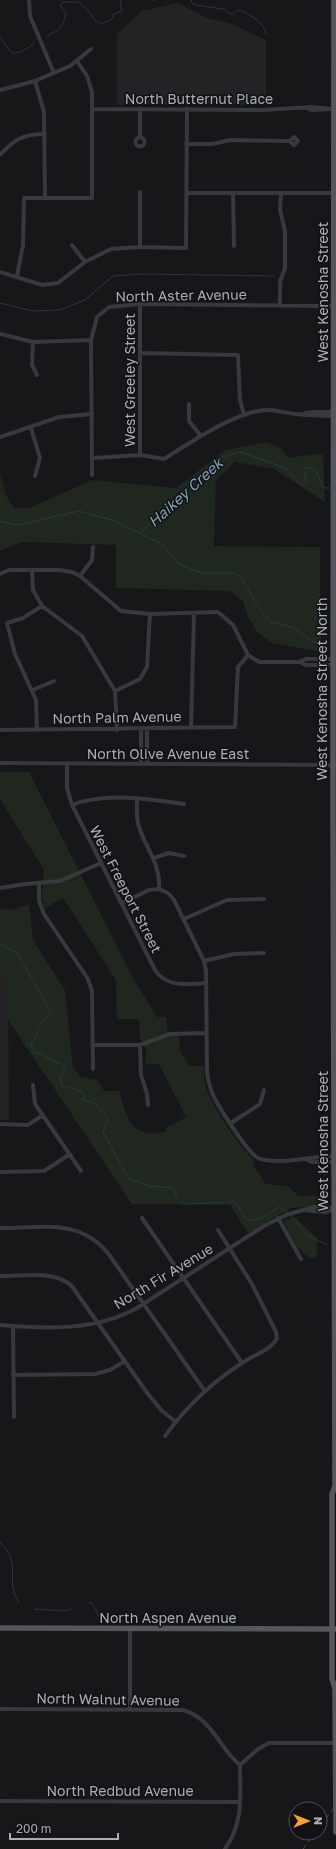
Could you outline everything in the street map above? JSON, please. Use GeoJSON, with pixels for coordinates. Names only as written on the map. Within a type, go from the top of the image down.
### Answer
{"type":"FeatureCollection","features":[{"type":"Feature","properties":{"kind":"main road","name":"West Kenosha Street"},"geometry":{"type":"LineString","coordinates":[[333,583],[335,574],[335,524],[333,499],[335,414],[334,0]]}},
{"type":"Feature","properties":{"kind":"main road","name":"West Kenosha Street North"},"geometry":{"type":"LineString","coordinates":[[333,583],[333,795]]}},
{"type":"Feature","properties":{"kind":"main road","name":"West Kenosha Street"},"geometry":{"type":"LineString","coordinates":[[333,795],[335,936],[333,1159],[335,1253],[335,1488],[332,1494],[334,1551]]}},
{"type":"Feature","properties":{"kind":"main road"},"geometry":{"type":"LineString","coordinates":[[334,1551],[334,1629],[332,1679],[336,1687],[336,1832]]}},
{"type":"Feature","properties":{"kind":"main road","name":"North Aspen Avenue"},"geometry":{"type":"LineString","coordinates":[[0,1628],[334,1629]]}},
{"type":"Feature","properties":{"kind":"street"},"geometry":{"type":"LineString","coordinates":[[29,0],[30,16],[54,73]]}},
{"type":"Feature","properties":{"kind":"street"},"geometry":{"type":"LineString","coordinates":[[0,90],[35,81],[54,73],[77,62],[91,49]]}},
{"type":"Feature","properties":{"kind":"street"},"geometry":{"type":"LineString","coordinates":[[17,276],[23,245],[24,198],[92,198],[91,85],[88,76],[77,62]]}},
{"type":"Feature","properties":{"kind":"street"},"geometry":{"type":"LineString","coordinates":[[35,81],[44,108],[45,198]]}},
{"type":"Feature","properties":{"kind":"street","name":"North Butternut Place"},"geometry":{"type":"LineString","coordinates":[[92,109],[334,109]]}},
{"type":"Feature","properties":{"kind":"street"},"geometry":{"type":"LineString","coordinates":[[140,109],[140,137]]}},
{"type":"Feature","properties":{"kind":"street"},"geometry":{"type":"LineString","coordinates":[[0,272],[17,276],[42,285],[58,283],[86,262],[111,249],[140,247],[186,248],[187,110]]}},
{"type":"Feature","properties":{"kind":"street"},"geometry":{"type":"LineString","coordinates":[[0,155],[10,144],[23,136],[45,134]]}},
{"type":"Feature","properties":{"kind":"street"},"geometry":{"type":"LineString","coordinates":[[186,144],[212,144],[231,140],[290,141]]}},
{"type":"Feature","properties":{"kind":"street"},"geometry":{"type":"LineString","coordinates":[[140,192],[140,247]]}},
{"type":"Feature","properties":{"kind":"street"},"geometry":{"type":"LineString","coordinates":[[187,193],[334,193]]}},
{"type":"Feature","properties":{"kind":"street"},"geometry":{"type":"LineString","coordinates":[[234,193],[234,246]]}},
{"type":"Feature","properties":{"kind":"street"},"geometry":{"type":"LineString","coordinates":[[280,193],[280,210],[285,231],[285,268],[280,282],[280,305]]}},
{"type":"Feature","properties":{"kind":"street"},"geometry":{"type":"LineString","coordinates":[[72,245],[86,262]]}},
{"type":"Feature","properties":{"kind":"street","name":"North Aster Avenue"},"geometry":{"type":"LineString","coordinates":[[91,340],[97,317],[109,307],[140,304],[335,306]]}},
{"type":"Feature","properties":{"kind":"street","name":"West Greeley Street"},"geometry":{"type":"LineString","coordinates":[[140,304],[140,455]]}},
{"type":"Feature","properties":{"kind":"street"},"geometry":{"type":"LineString","coordinates":[[0,334],[33,342],[91,340],[92,475]]}},
{"type":"Feature","properties":{"kind":"street"},"geometry":{"type":"LineString","coordinates":[[33,342],[32,365],[36,375]]}},
{"type":"Feature","properties":{"kind":"street"},"geometry":{"type":"LineString","coordinates":[[141,353],[238,355],[240,400],[244,415]]}},
{"type":"Feature","properties":{"kind":"street"},"geometry":{"type":"LineString","coordinates":[[189,404],[190,421],[201,436]]}},
{"type":"Feature","properties":{"kind":"street"},"geometry":{"type":"LineString","coordinates":[[93,458],[140,455],[164,459],[201,436],[244,415],[267,410],[300,414],[335,414]]}},
{"type":"Feature","properties":{"kind":"street"},"geometry":{"type":"LineString","coordinates":[[0,437],[31,428],[59,417],[92,414]]}},
{"type":"Feature","properties":{"kind":"street"},"geometry":{"type":"LineString","coordinates":[[31,428],[40,458],[35,476]]}},
{"type":"Feature","properties":{"kind":"street"},"geometry":{"type":"LineString","coordinates":[[80,576],[92,560],[93,548]]}},
{"type":"Feature","properties":{"kind":"street"},"geometry":{"type":"LineString","coordinates":[[0,574],[9,570],[59,570],[72,572],[80,576],[121,611],[150,614],[218,612],[233,625],[248,655],[259,662],[299,662],[306,659],[333,659]]}},
{"type":"Feature","properties":{"kind":"street"},"geometry":{"type":"LineString","coordinates":[[32,571],[33,590],[42,606],[82,636],[115,691],[117,730]]}},
{"type":"Feature","properties":{"kind":"street"},"geometry":{"type":"LineString","coordinates":[[37,729],[36,700],[33,690],[15,654],[7,622],[23,618],[42,606]]}},
{"type":"Feature","properties":{"kind":"street"},"geometry":{"type":"LineString","coordinates":[[191,727],[194,612]]}},
{"type":"Feature","properties":{"kind":"street"},"geometry":{"type":"LineString","coordinates":[[115,691],[140,678],[147,667],[150,614]]}},
{"type":"Feature","properties":{"kind":"street","name":"North Palm Avenue"},"geometry":{"type":"LineString","coordinates":[[0,730],[117,730],[141,728],[235,727],[238,667],[248,655]]}},
{"type":"Feature","properties":{"kind":"street"},"geometry":{"type":"LineString","coordinates":[[299,662],[306,665],[333,666]]}},
{"type":"Feature","properties":{"kind":"street"},"geometry":{"type":"LineString","coordinates":[[33,690],[54,681]]}},
{"type":"Feature","properties":{"kind":"street"},"geometry":{"type":"LineString","coordinates":[[141,728],[141,764]]}},
{"type":"Feature","properties":{"kind":"street"},"geometry":{"type":"LineString","coordinates":[[147,728],[147,764]]}},
{"type":"Feature","properties":{"kind":"street","name":"North Olive Avenue East"},"geometry":{"type":"LineString","coordinates":[[0,763],[334,765]]}},
{"type":"Feature","properties":{"kind":"street","name":"West Freeport Street"},"geometry":{"type":"LineString","coordinates":[[67,764],[67,788],[72,805],[155,970],[161,977],[176,984],[206,983]]}},
{"type":"Feature","properties":{"kind":"street"},"geometry":{"type":"LineString","coordinates":[[72,805],[91,799],[137,799],[184,804]]}},
{"type":"Feature","properties":{"kind":"street"},"geometry":{"type":"LineString","coordinates":[[137,799],[139,828],[154,858],[158,870],[159,889]]}},
{"type":"Feature","properties":{"kind":"street"},"geometry":{"type":"LineString","coordinates":[[154,858],[169,853],[184,856]]}},
{"type":"Feature","properties":{"kind":"street"},"geometry":{"type":"LineString","coordinates":[[0,888],[64,880],[101,863]]}},
{"type":"Feature","properties":{"kind":"street"},"geometry":{"type":"LineString","coordinates":[[39,883],[39,901],[44,914],[88,979],[92,991],[93,1069]]}},
{"type":"Feature","properties":{"kind":"street"},"geometry":{"type":"LineString","coordinates":[[122,903],[149,890],[159,889],[172,897],[184,919],[204,961],[206,983],[206,1072],[216,1102],[246,1147],[256,1157],[269,1160],[305,1159],[312,1162],[333,1159]]}},
{"type":"Feature","properties":{"kind":"street"},"geometry":{"type":"LineString","coordinates":[[184,919],[223,901],[264,900]]}},
{"type":"Feature","properties":{"kind":"street"},"geometry":{"type":"LineString","coordinates":[[204,961],[234,954],[264,953]]}},
{"type":"Feature","properties":{"kind":"street"},"geometry":{"type":"LineString","coordinates":[[93,1045],[140,1045],[170,1034],[206,1033]]}},
{"type":"Feature","properties":{"kind":"street"},"geometry":{"type":"LineString","coordinates":[[140,1045],[141,1075],[147,1094],[148,1105]]}},
{"type":"Feature","properties":{"kind":"street"},"geometry":{"type":"LineString","coordinates":[[33,1085],[33,1100],[81,1171]]}},
{"type":"Feature","properties":{"kind":"street"},"geometry":{"type":"LineString","coordinates":[[231,1123],[260,1104],[264,1090]]}},
{"type":"Feature","properties":{"kind":"street"},"geometry":{"type":"LineString","coordinates":[[0,1124],[28,1125],[42,1115]]}},
{"type":"Feature","properties":{"kind":"street"},"geometry":{"type":"LineString","coordinates":[[0,1172],[44,1171],[70,1154]]}},
{"type":"Feature","properties":{"kind":"street","name":"North Fir Avenue"},"geometry":{"type":"LineString","coordinates":[[0,1325],[74,1326],[99,1323],[123,1315],[143,1304],[278,1218],[314,1207],[334,1209]]}},
{"type":"Feature","properties":{"kind":"street"},"geometry":{"type":"LineString","coordinates":[[142,1218],[242,1363]]}},
{"type":"Feature","properties":{"kind":"street"},"geometry":{"type":"LineString","coordinates":[[278,1218],[301,1259]]}},
{"type":"Feature","properties":{"kind":"street"},"geometry":{"type":"LineString","coordinates":[[0,1228],[70,1229],[92,1237],[105,1249],[204,1390]]}},
{"type":"Feature","properties":{"kind":"street"},"geometry":{"type":"LineString","coordinates":[[165,1436],[204,1390],[242,1363],[272,1346],[277,1338],[276,1332],[256,1291],[218,1230]]}},
{"type":"Feature","properties":{"kind":"street"},"geometry":{"type":"LineString","coordinates":[[0,1276],[50,1276],[67,1282],[77,1292],[156,1404],[176,1422]]}},
{"type":"Feature","properties":{"kind":"street"},"geometry":{"type":"LineString","coordinates":[[13,1326],[14,1417]]}},
{"type":"Feature","properties":{"kind":"street"},"geometry":{"type":"LineString","coordinates":[[13,1375],[95,1374],[110,1370],[125,1361]]}},
{"type":"Feature","properties":{"kind":"street"},"geometry":{"type":"LineString","coordinates":[[130,1629],[130,1710]]}},
{"type":"Feature","properties":{"kind":"street","name":"North Walnut Avenue"},"geometry":{"type":"LineString","coordinates":[[0,1709],[178,1710],[189,1712],[204,1721],[240,1765]]}},
{"type":"Feature","properties":{"kind":"street"},"geometry":{"type":"LineString","coordinates":[[225,1849],[239,1823],[240,1765],[258,1749],[269,1744],[336,1743]]}},
{"type":"Feature","properties":{"kind":"street","name":"North Redbud Avenue"},"geometry":{"type":"LineString","coordinates":[[0,1801],[240,1802]]}},
{"type":"Feature","properties":{"kind":"shaded area"},"geometry":{"type":"Polygon","coordinates":[[[178,3],[207,18],[233,24],[266,40],[266,105],[117,105],[117,34],[142,11],[178,3]]]}},
{"type":"Feature","properties":{"kind":"shaded area"},"geometry":{"type":"Polygon","coordinates":[[[267,442],[281,448],[288,458],[323,453],[325,502],[274,469],[235,462],[216,480],[214,546],[320,547],[321,652],[272,643],[258,633],[248,617],[243,601],[230,591],[116,588],[116,545],[22,542],[0,551],[0,475],[8,500],[15,508],[29,508],[92,480],[176,488],[226,450],[267,442]]]}},
{"type":"Feature","properties":{"kind":"shaded area"},"geometry":{"type":"Polygon","coordinates":[[[0,772],[29,772],[133,978],[157,1017],[166,1017],[168,1036],[179,1035],[180,1051],[189,1066],[204,1066],[205,1085],[209,1096],[234,1136],[254,1160],[253,1165],[266,1184],[287,1186],[299,1196],[324,1196],[324,1205],[291,1208],[248,1233],[230,1205],[132,1204],[8,1020],[8,979],[0,979],[0,909],[13,910],[29,904],[33,940],[65,990],[73,1067],[80,1077],[97,1080],[104,1091],[119,1091],[128,1118],[132,1125],[145,1132],[166,1132],[166,1128],[186,1117],[159,1064],[145,1064],[146,1049],[140,1039],[139,1019],[117,1019],[116,980],[63,898],[45,908],[44,907],[42,898],[44,870],[0,799],[0,772]]]}},
{"type":"Feature","properties":{"kind":"shaded area"},"geometry":{"type":"Polygon","coordinates":[[[0,979],[8,979],[9,1120],[0,1120],[0,979]]]}},
{"type":"Feature","properties":{"kind":"shaded area"},"geometry":{"type":"Polygon","coordinates":[[[295,1217],[317,1238],[317,1255],[314,1259],[308,1257],[300,1249],[284,1223],[285,1220],[295,1217]]]}},
{"type":"Feature","properties":{"kind":"waterway"},"geometry":{"type":"LineString","coordinates":[[47,36],[58,30],[63,22],[66,14],[60,6],[63,2],[79,2],[87,9],[97,22],[102,23],[111,20],[114,14],[122,11],[120,0]]}},
{"type":"Feature","properties":{"kind":"waterway"},"geometry":{"type":"LineString","coordinates":[[191,0],[192,3],[196,5],[223,9],[232,14],[238,10],[242,11],[260,23],[266,34]]}},
{"type":"Feature","properties":{"kind":"waterway"},"geometry":{"type":"LineString","coordinates":[[0,37],[13,53],[19,52],[34,44]]}},
{"type":"Feature","properties":{"kind":"waterway"},"geometry":{"type":"LineString","coordinates":[[0,303],[33,311],[60,310],[85,300],[113,276],[142,274],[274,276]]}},
{"type":"Feature","properties":{"kind":"waterway","name":"Haikey Creek"},"geometry":{"type":"LineString","coordinates":[[140,533],[220,458],[241,452],[286,468],[302,486],[307,482],[305,476],[306,467],[313,469],[319,476],[322,486],[325,488],[331,488]]}},
{"type":"Feature","properties":{"kind":"waterway"},"geometry":{"type":"LineString","coordinates":[[0,521],[18,525],[79,511],[112,520],[162,544],[179,564],[201,573],[234,573],[243,580],[261,611],[271,622],[293,627],[311,641],[326,647]]}},
{"type":"Feature","properties":{"kind":"waterway"},"geometry":{"type":"LineString","coordinates":[[0,944],[17,953],[51,1012],[40,1026],[31,1045],[35,1053],[40,1053],[55,1062],[64,1065],[64,1072],[60,1077],[62,1085],[82,1092],[84,1096],[82,1099],[95,1104],[108,1119],[103,1132],[128,1178],[149,1186],[173,1188],[178,1199]]}},
{"type":"Feature","properties":{"kind":"waterway"},"geometry":{"type":"LineString","coordinates":[[181,1202],[187,1204],[234,1202],[249,1220],[258,1219],[279,1207],[289,1213]]}},
{"type":"Feature","properties":{"kind":"waterway"},"geometry":{"type":"LineString","coordinates":[[291,1216],[307,1235],[327,1245]]}},
{"type":"Feature","properties":{"kind":"waterway"},"geometry":{"type":"LineString","coordinates":[[0,1542],[11,1557],[13,1587],[19,1602]]}},
{"type":"Feature","properties":{"kind":"waterway"},"geometry":{"type":"LineString","coordinates":[[89,1603],[92,1603],[101,1620]]}},
{"type":"Feature","properties":{"kind":"waterway"},"geometry":{"type":"LineString","coordinates":[[34,1609],[65,1611],[72,1609]]}},
{"type":"Feature","properties":{"kind":"railway"},"geometry":{"type":"LineString","coordinates":[[328,1816],[336,1805]]}},
{"type":"Feature","properties":{"kind":"railway"},"geometry":{"type":"LineString","coordinates":[[303,1849],[309,1841]]}}]}
